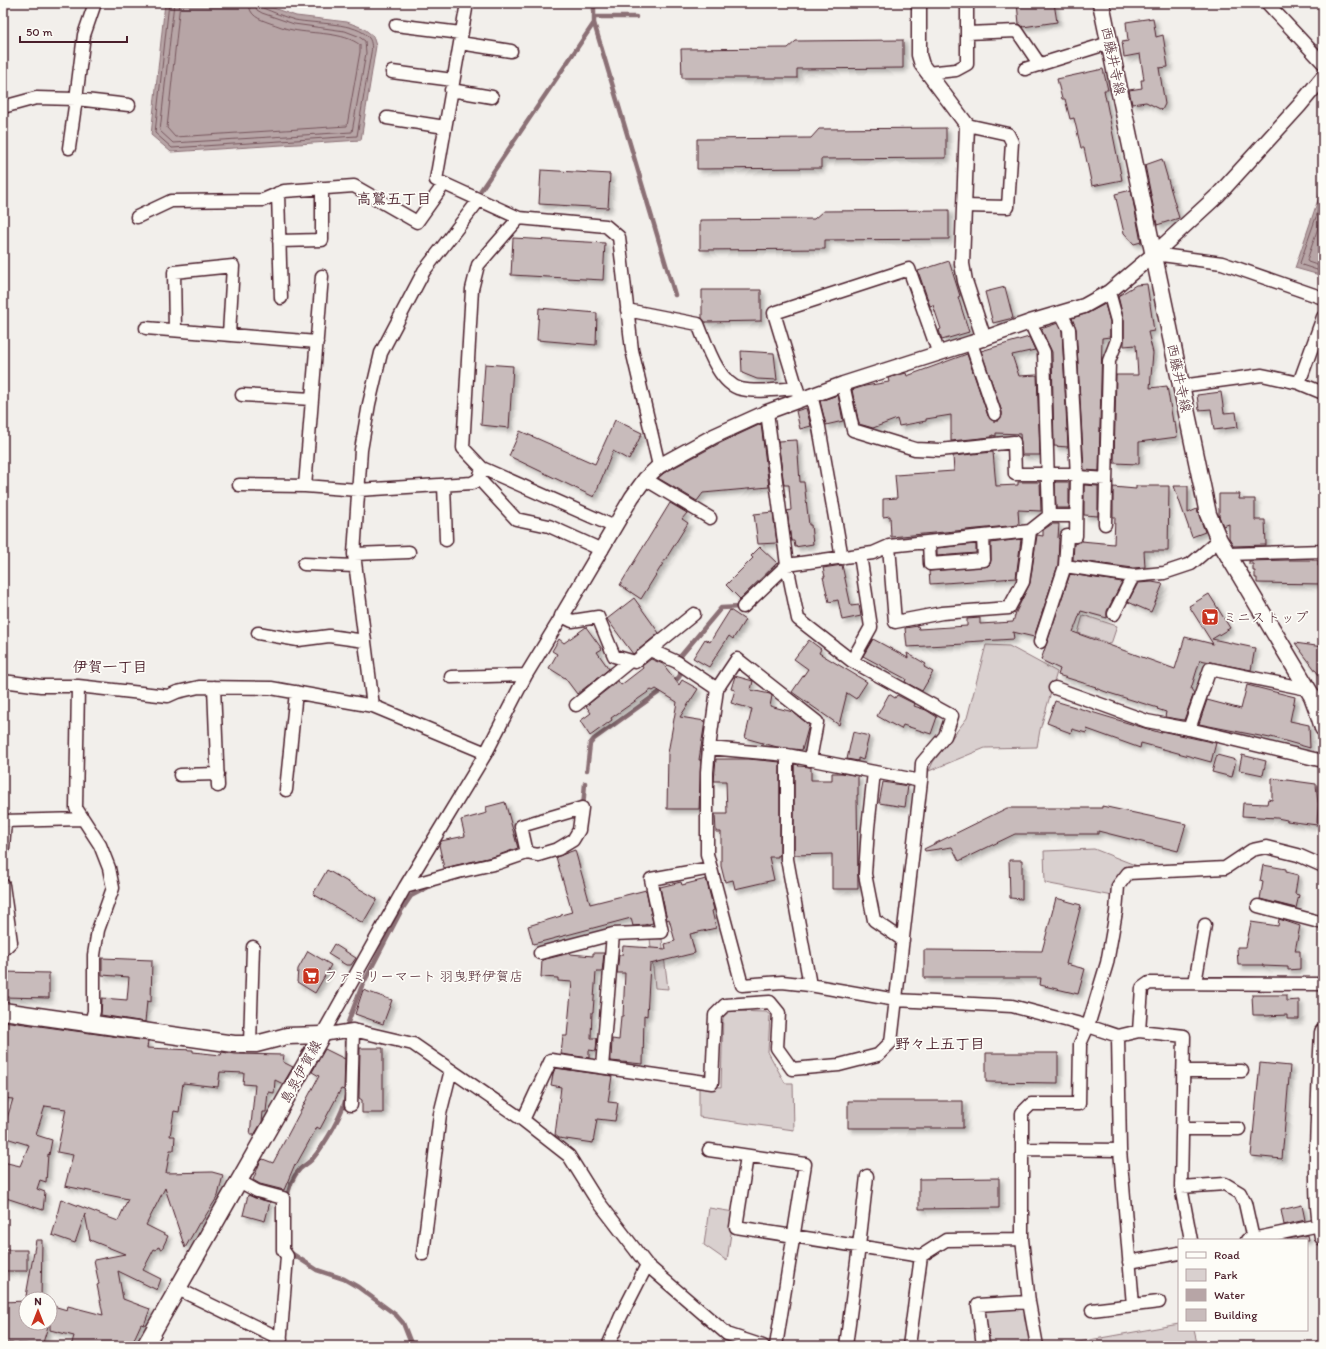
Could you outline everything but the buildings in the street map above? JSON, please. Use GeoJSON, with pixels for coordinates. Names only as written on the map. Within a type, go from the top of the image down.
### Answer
{"type":"FeatureCollection","features":[{"type":"Feature","properties":{"kind":"main road","name":"西藤井寺線"},"geometry":{"type":"LineString","coordinates":[[1101,3],[1208,514],[1219,540],[1314,695],[1323,728]]}},
{"type":"Feature","properties":{"kind":"main road","name":"島泉伊賀線"},"geometry":{"type":"LineString","coordinates":[[3,1011],[234,1044],[256,1044],[288,1036],[322,1035]]}},
{"type":"Feature","properties":{"kind":"main road"},"geometry":{"type":"LineString","coordinates":[[1322,1231],[1321,1208],[1317,1194],[1321,1130],[1323,1032]]}},
{"type":"Feature","properties":{"kind":"main road","name":"島泉伊賀線"},"geometry":{"type":"LineString","coordinates":[[145,1346],[322,1035]]}},
{"type":"Feature","properties":{"kind":"street"},"geometry":{"type":"LineString","coordinates":[[69,148],[84,35],[95,3]]}},
{"type":"Feature","properties":{"kind":"street"},"geometry":{"type":"LineString","coordinates":[[467,3],[436,180],[519,218],[606,226],[619,237],[632,350],[659,466]]}},
{"type":"Feature","properties":{"kind":"street"},"geometry":{"type":"LineString","coordinates":[[919,3],[919,55],[922,65],[927,73],[967,124],[1008,134],[1012,142],[1008,207],[964,206]]}},
{"type":"Feature","properties":{"kind":"street"},"geometry":{"type":"LineString","coordinates":[[927,73],[956,70],[968,64],[967,3]]}},
{"type":"Feature","properties":{"kind":"street"},"geometry":{"type":"LineString","coordinates":[[1267,3],[1323,63]]}},
{"type":"Feature","properties":{"kind":"street"},"geometry":{"type":"LineString","coordinates":[[396,25],[460,38],[511,51]]}},
{"type":"Feature","properties":{"kind":"street"},"geometry":{"type":"LineString","coordinates":[[968,33],[1017,31],[1040,65]]}},
{"type":"Feature","properties":{"kind":"street"},"geometry":{"type":"LineString","coordinates":[[1025,69],[1109,43]]}},
{"type":"Feature","properties":{"kind":"street"},"geometry":{"type":"LineString","coordinates":[[392,72],[452,85],[492,97]]}},
{"type":"Feature","properties":{"kind":"street"},"geometry":{"type":"LineString","coordinates":[[322,1035],[405,887],[486,752],[526,675],[602,550],[632,497],[645,479],[659,466],[714,436],[803,394],[844,384],[978,341],[1030,322],[1084,306],[1109,292],[1154,254],[1218,195],[1299,106],[1323,77]]}},
{"type":"Feature","properties":{"kind":"street"},"geometry":{"type":"LineString","coordinates":[[3,107],[36,98],[76,99],[128,105]]}},
{"type":"Feature","properties":{"kind":"street"},"geometry":{"type":"LineString","coordinates":[[387,118],[445,127]]}},
{"type":"Feature","properties":{"kind":"street"},"geometry":{"type":"LineString","coordinates":[[967,124],[962,264],[964,281],[995,414]]}},
{"type":"Feature","properties":{"kind":"street"},"geometry":{"type":"LineString","coordinates":[[137,217],[171,201],[263,200],[284,190],[354,186],[417,222],[444,184]]}},
{"type":"Feature","properties":{"kind":"street"},"geometry":{"type":"LineString","coordinates":[[279,241],[322,240],[322,188]]}},
{"type":"Feature","properties":{"kind":"street"},"geometry":{"type":"LineString","coordinates":[[278,193],[281,298]]}},
{"type":"Feature","properties":{"kind":"street"},"geometry":{"type":"LineString","coordinates":[[373,706],[354,554],[361,450],[369,404],[381,353],[424,271],[479,200]]}},
{"type":"Feature","properties":{"kind":"street"},"geometry":{"type":"LineString","coordinates":[[519,218],[478,265],[472,289],[463,448],[516,519],[549,526],[602,550]]}},
{"type":"Feature","properties":{"kind":"street"},"geometry":{"type":"LineString","coordinates":[[1154,254],[1222,262],[1323,298]]}},
{"type":"Feature","properties":{"kind":"street"},"geometry":{"type":"LineString","coordinates":[[176,330],[174,272],[233,266],[230,334]]}},
{"type":"Feature","properties":{"kind":"street"},"geometry":{"type":"LineString","coordinates":[[842,558],[819,427],[803,394],[774,313],[908,269],[939,354]]}},
{"type":"Feature","properties":{"kind":"street"},"geometry":{"type":"LineString","coordinates":[[305,486],[322,276]]}},
{"type":"Feature","properties":{"kind":"street"},"geometry":{"type":"LineString","coordinates":[[1105,524],[1109,361],[1116,340],[1116,321],[1109,292]]}},
{"type":"Feature","properties":{"kind":"street"},"geometry":{"type":"LineString","coordinates":[[627,310],[698,324],[713,363],[728,381],[740,389],[803,394]]}},
{"type":"Feature","properties":{"kind":"street"},"geometry":{"type":"LineString","coordinates":[[1040,642],[1065,566],[1067,536],[1076,536],[1076,476],[1069,328],[1061,313]]}},
{"type":"Feature","properties":{"kind":"street"},"geometry":{"type":"LineString","coordinates":[[1298,383],[1323,317]]}},
{"type":"Feature","properties":{"kind":"street"},"geometry":{"type":"LineString","coordinates":[[1030,322],[1044,352],[1048,516]]}},
{"type":"Feature","properties":{"kind":"street"},"geometry":{"type":"LineString","coordinates":[[146,328],[317,342]]}},
{"type":"Feature","properties":{"kind":"street"},"geometry":{"type":"LineString","coordinates":[[1181,386],[1262,375],[1298,383],[1323,393]]}},
{"type":"Feature","properties":{"kind":"street"},"geometry":{"type":"LineString","coordinates":[[844,384],[853,430],[915,449],[940,450],[1014,442],[1015,474],[1072,474],[1079,478],[1106,479]]}},
{"type":"Feature","properties":{"kind":"street"},"geometry":{"type":"LineString","coordinates":[[242,395],[312,399]]}},
{"type":"Feature","properties":{"kind":"street"},"geometry":{"type":"LineString","coordinates":[[523,1120],[551,1060],[712,1083],[715,1015],[725,1005],[770,1002],[779,1012],[777,1048],[792,1069],[839,1065],[878,1055],[891,1042],[922,763],[945,736],[952,716],[852,660],[798,619],[788,565],[767,412]]}},
{"type":"Feature","properties":{"kind":"street"},"geometry":{"type":"LineString","coordinates":[[239,485],[305,486],[358,490],[472,483],[481,473]]}},
{"type":"Feature","properties":{"kind":"street"},"geometry":{"type":"LineString","coordinates":[[481,473],[615,527]]}},
{"type":"Feature","properties":{"kind":"street"},"geometry":{"type":"LineString","coordinates":[[645,479],[710,518]]}},
{"type":"Feature","properties":{"kind":"street"},"geometry":{"type":"LineString","coordinates":[[444,485],[446,540]]}},
{"type":"Feature","properties":{"kind":"street"},"geometry":{"type":"LineString","coordinates":[[743,607],[788,565],[873,553],[889,546],[1030,531],[1048,516],[1076,516]]}},
{"type":"Feature","properties":{"kind":"street"},"geometry":{"type":"LineString","coordinates":[[889,546],[895,622],[942,613],[1009,608],[1023,582],[1030,531]]}},
{"type":"Feature","properties":{"kind":"street"},"geometry":{"type":"LineString","coordinates":[[929,542],[930,564],[984,560],[983,536]]}},
{"type":"Feature","properties":{"kind":"street"},"geometry":{"type":"LineString","coordinates":[[1065,566],[1133,576],[1164,573],[1191,564],[1219,540]]}},
{"type":"Feature","properties":{"kind":"street"},"geometry":{"type":"LineString","coordinates":[[1228,554],[1323,551]]}},
{"type":"Feature","properties":{"kind":"street"},"geometry":{"type":"LineString","coordinates":[[354,554],[409,552]]}},
{"type":"Feature","properties":{"kind":"street"},"geometry":{"type":"LineString","coordinates":[[852,660],[871,627],[860,555]]}},
{"type":"Feature","properties":{"kind":"street"},"geometry":{"type":"LineString","coordinates":[[304,564],[356,566]]}},
{"type":"Feature","properties":{"kind":"street"},"geometry":{"type":"LineString","coordinates":[[1114,614],[1133,576]]}},
{"type":"Feature","properties":{"kind":"street"},"geometry":{"type":"LineString","coordinates":[[562,616],[572,621],[598,617],[614,656],[635,662],[694,614]]}},
{"type":"Feature","properties":{"kind":"street"},"geometry":{"type":"LineString","coordinates":[[258,633],[298,640],[329,636],[365,641]]}},
{"type":"Feature","properties":{"kind":"street"},"geometry":{"type":"LineString","coordinates":[[650,650],[677,662],[718,689]]}},
{"type":"Feature","properties":{"kind":"street"},"geometry":{"type":"LineString","coordinates":[[810,760],[817,722],[737,659],[718,689],[707,772],[707,854],[742,985],[782,982],[810,985],[896,1000],[1012,1006],[1088,1026],[1118,1036],[1139,1031],[1184,1036],[1181,1187],[1190,1239]]}},
{"type":"Feature","properties":{"kind":"street"},"geometry":{"type":"LineString","coordinates":[[576,705],[630,661]]}},
{"type":"Feature","properties":{"kind":"street"},"geometry":{"type":"LineString","coordinates":[[1189,729],[1210,669],[1314,695]]}},
{"type":"Feature","properties":{"kind":"street"},"geometry":{"type":"LineString","coordinates":[[451,677],[526,675]]}},
{"type":"Feature","properties":{"kind":"street"},"geometry":{"type":"LineString","coordinates":[[3,681],[41,686],[78,686],[168,696],[177,692],[199,687],[272,688],[373,706],[486,752]]}},
{"type":"Feature","properties":{"kind":"street"},"geometry":{"type":"LineString","coordinates":[[78,686],[76,808],[100,845],[109,868],[113,888],[98,930],[94,955],[94,1011],[92,1023]]}},
{"type":"Feature","properties":{"kind":"street"},"geometry":{"type":"LineString","coordinates":[[180,775],[218,780],[214,687]]}},
{"type":"Feature","properties":{"kind":"street"},"geometry":{"type":"LineString","coordinates":[[1055,688],[1147,721],[1189,729],[1323,761]]}},
{"type":"Feature","properties":{"kind":"street"},"geometry":{"type":"LineString","coordinates":[[286,790],[296,692]]}},
{"type":"Feature","properties":{"kind":"street"},"geometry":{"type":"LineString","coordinates":[[709,748],[787,755],[921,781]]}},
{"type":"Feature","properties":{"kind":"street"},"geometry":{"type":"LineString","coordinates":[[787,755],[787,859],[810,985]]}},
{"type":"Feature","properties":{"kind":"street"},"geometry":{"type":"LineString","coordinates":[[874,772],[865,874],[874,920],[903,940]]}},
{"type":"Feature","properties":{"kind":"street"},"geometry":{"type":"LineString","coordinates":[[405,887],[458,872],[498,863],[527,853],[538,854],[558,849],[573,840],[579,830],[582,808],[521,826],[527,853]]}},
{"type":"Feature","properties":{"kind":"street"},"geometry":{"type":"LineString","coordinates":[[3,848],[4,821],[83,819]]}},
{"type":"Feature","properties":{"kind":"street"},"geometry":{"type":"LineString","coordinates":[[1037,1346],[1029,1302],[1022,1239],[1022,1113],[1031,1104],[1080,1104],[1080,1044],[1088,1026],[1107,963],[1116,912],[1118,886],[1128,873],[1225,868],[1252,850],[1266,847],[1298,855],[1323,866]]}},
{"type":"Feature","properties":{"kind":"street"},"geometry":{"type":"LineString","coordinates":[[540,953],[613,934],[662,932],[651,879],[711,868]]}},
{"type":"Feature","properties":{"kind":"street"},"geometry":{"type":"LineString","coordinates":[[3,885],[11,942],[3,950]]}},
{"type":"Feature","properties":{"kind":"street"},"geometry":{"type":"LineString","coordinates":[[1258,906],[1323,923]]}},
{"type":"Feature","properties":{"kind":"street"},"geometry":{"type":"LineString","coordinates":[[1195,983],[1205,925]]}},
{"type":"Feature","properties":{"kind":"street"},"geometry":{"type":"LineString","coordinates":[[602,1067],[613,934]]}},
{"type":"Feature","properties":{"kind":"street"},"geometry":{"type":"LineString","coordinates":[[250,1044],[253,948]]}},
{"type":"Feature","properties":{"kind":"street"},"geometry":{"type":"LineString","coordinates":[[1139,1031],[1142,988],[1149,982],[1323,984]]}},
{"type":"Feature","properties":{"kind":"street"},"geometry":{"type":"LineString","coordinates":[[322,1035],[353,1030],[413,1044],[523,1120],[569,1156],[594,1196],[647,1265],[727,1334],[763,1346]]}},
{"type":"Feature","properties":{"kind":"street"},"geometry":{"type":"LineString","coordinates":[[351,1105],[353,1030]]}},
{"type":"Feature","properties":{"kind":"street"},"geometry":{"type":"LineString","coordinates":[[1118,1036],[1120,1150],[1133,1305]]}},
{"type":"Feature","properties":{"kind":"street"},"geometry":{"type":"LineString","coordinates":[[422,1254],[440,1114],[451,1070]]}},
{"type":"Feature","properties":{"kind":"street"},"geometry":{"type":"LineString","coordinates":[[1183,1071],[1242,1071]]}},
{"type":"Feature","properties":{"kind":"street"},"geometry":{"type":"LineString","coordinates":[[1182,1129],[1239,1129]]}},
{"type":"Feature","properties":{"kind":"street"},"geometry":{"type":"LineString","coordinates":[[1022,1149],[1120,1150]]}},
{"type":"Feature","properties":{"kind":"street"},"geometry":{"type":"LineString","coordinates":[[709,1150],[805,1164],[776,1346]]}},
{"type":"Feature","properties":{"kind":"street"},"geometry":{"type":"LineString","coordinates":[[747,1156],[736,1227],[921,1256],[946,1240],[1022,1239]]}},
{"type":"Feature","properties":{"kind":"street"},"geometry":{"type":"LineString","coordinates":[[846,1346],[859,1246],[866,1176]]}},
{"type":"Feature","properties":{"kind":"street"},"geometry":{"type":"LineString","coordinates":[[178,1289],[281,1342],[287,1256],[283,1250],[283,1198],[257,1191],[239,1181]]}},
{"type":"Feature","properties":{"kind":"street"},"geometry":{"type":"LineString","coordinates":[[1181,1187],[1225,1184],[1240,1193],[1245,1203],[1250,1239],[1322,1231]]}},
{"type":"Feature","properties":{"kind":"street"},"geometry":{"type":"LineString","coordinates":[[1129,1262],[1178,1253]]}},
{"type":"Feature","properties":{"kind":"street"},"geometry":{"type":"LineString","coordinates":[[909,1346],[921,1256]]}},
{"type":"Feature","properties":{"kind":"street"},"geometry":{"type":"LineString","coordinates":[[608,1346],[621,1316],[647,1265]]}},
{"type":"Feature","properties":{"kind":"street"},"geometry":{"type":"LineString","coordinates":[[984,1346],[978,1305],[1029,1302]]}},
{"type":"Feature","properties":{"kind":"street"},"geometry":{"type":"LineString","coordinates":[[1092,1310],[1159,1302]]}},
{"type":"Feature","properties":{"kind":"green space"},"geometry":{"type":"Polygon","coordinates":[[[1083,615],[1117,626],[1111,644],[1078,633],[1083,615]]]}},
{"type":"Feature","properties":{"kind":"green space"},"geometry":{"type":"Polygon","coordinates":[[[986,645],[1009,646],[1057,672],[1040,730],[1037,747],[985,748],[929,771],[933,762],[967,718],[986,645]]]}},
{"type":"Feature","properties":{"kind":"green space"},"geometry":{"type":"Polygon","coordinates":[[[1094,849],[1140,867],[1112,896],[1045,883],[1044,851],[1094,849]]]}},
{"type":"Feature","properties":{"kind":"green space"},"geometry":{"type":"Polygon","coordinates":[[[650,938],[662,939],[668,989],[655,988],[650,938]]]}},
{"type":"Feature","properties":{"kind":"green space"},"geometry":{"type":"Polygon","coordinates":[[[730,1011],[766,1012],[770,1015],[768,1052],[785,1083],[793,1083],[794,1130],[699,1117],[699,1085],[721,1087],[723,1017],[730,1011]]]}},
{"type":"Feature","properties":{"kind":"green space"},"geometry":{"type":"Polygon","coordinates":[[[709,1208],[734,1212],[727,1261],[704,1245],[709,1208]]]}},
{"type":"Feature","properties":{"kind":"green space"},"geometry":{"type":"Polygon","coordinates":[[[1025,1307],[1032,1346],[988,1346],[983,1309],[1025,1307]]]}},
{"type":"Feature","properties":{"kind":"green space"},"geometry":{"type":"Polygon","coordinates":[[[1178,1324],[1178,1331],[1194,1331],[1197,1343],[1323,1343],[1323,1346],[1056,1346],[1178,1324]]]}},
{"type":"Feature","properties":{"kind":"water"},"geometry":{"type":"Polygon","coordinates":[[[165,3],[259,3],[296,16],[347,22],[363,28],[373,36],[376,46],[361,140],[171,152],[151,135],[165,3]]]}},
{"type":"Feature","properties":{"kind":"water"},"geometry":{"type":"Polygon","coordinates":[[[1323,185],[1323,276],[1295,268],[1323,185]]]}},
{"type":"Feature","properties":{"kind":"waterway"},"geometry":{"type":"LineString","coordinates":[[594,3],[594,23],[675,295]]}},
{"type":"Feature","properties":{"kind":"waterway"},"geometry":{"type":"LineString","coordinates":[[594,17],[636,17]]}},
{"type":"Feature","properties":{"kind":"waterway"},"geometry":{"type":"LineString","coordinates":[[481,190],[594,23]]}},
{"type":"Feature","properties":{"kind":"waterway"},"geometry":{"type":"LineString","coordinates":[[679,658],[721,608],[741,607]]}},
{"type":"Feature","properties":{"kind":"waterway"},"geometry":{"type":"LineString","coordinates":[[671,684],[677,680],[680,670]]}},
{"type":"Feature","properties":{"kind":"waterway"},"geometry":{"type":"LineString","coordinates":[[587,770],[590,744],[594,739],[665,688]]}},
{"type":"Feature","properties":{"kind":"waterway"},"geometry":{"type":"LineString","coordinates":[[583,808],[585,783]]}},
{"type":"Feature","properties":{"kind":"waterway"},"geometry":{"type":"LineString","coordinates":[[347,1025],[361,988],[401,911],[411,896],[434,884]]}},
{"type":"Feature","properties":{"kind":"waterway"},"geometry":{"type":"LineString","coordinates":[[346,1038],[346,1081]]}},
{"type":"Feature","properties":{"kind":"waterway"},"geometry":{"type":"LineString","coordinates":[[287,1201],[289,1188],[295,1176],[300,1169],[313,1159],[323,1144],[338,1119],[345,1103],[346,1096]]}},
{"type":"Feature","properties":{"kind":"waterway"},"geometry":{"type":"LineString","coordinates":[[288,1251],[317,1270],[344,1279],[358,1287],[396,1315],[403,1323],[412,1346]]}},
{"type":"Feature","properties":{"kind":"place","name":"ミニストップ"},"geometry":{"type":"Point","coordinates":[1210,617]}},
{"type":"Feature","properties":{"kind":"place","name":"ファミリーマート 羽曳野伊賀店"},"geometry":{"type":"Point","coordinates":[311,976]}},
{"type":"Feature","properties":{"kind":"district","name":"高鷲五丁目"},"geometry":{"type":"Point","coordinates":[394,199]}},
{"type":"Feature","properties":{"kind":"district","name":"伊賀一丁目"},"geometry":{"type":"Point","coordinates":[110,667]}},
{"type":"Feature","properties":{"kind":"district","name":"野々上五丁目"},"geometry":{"type":"Point","coordinates":[940,1044]}}]}
